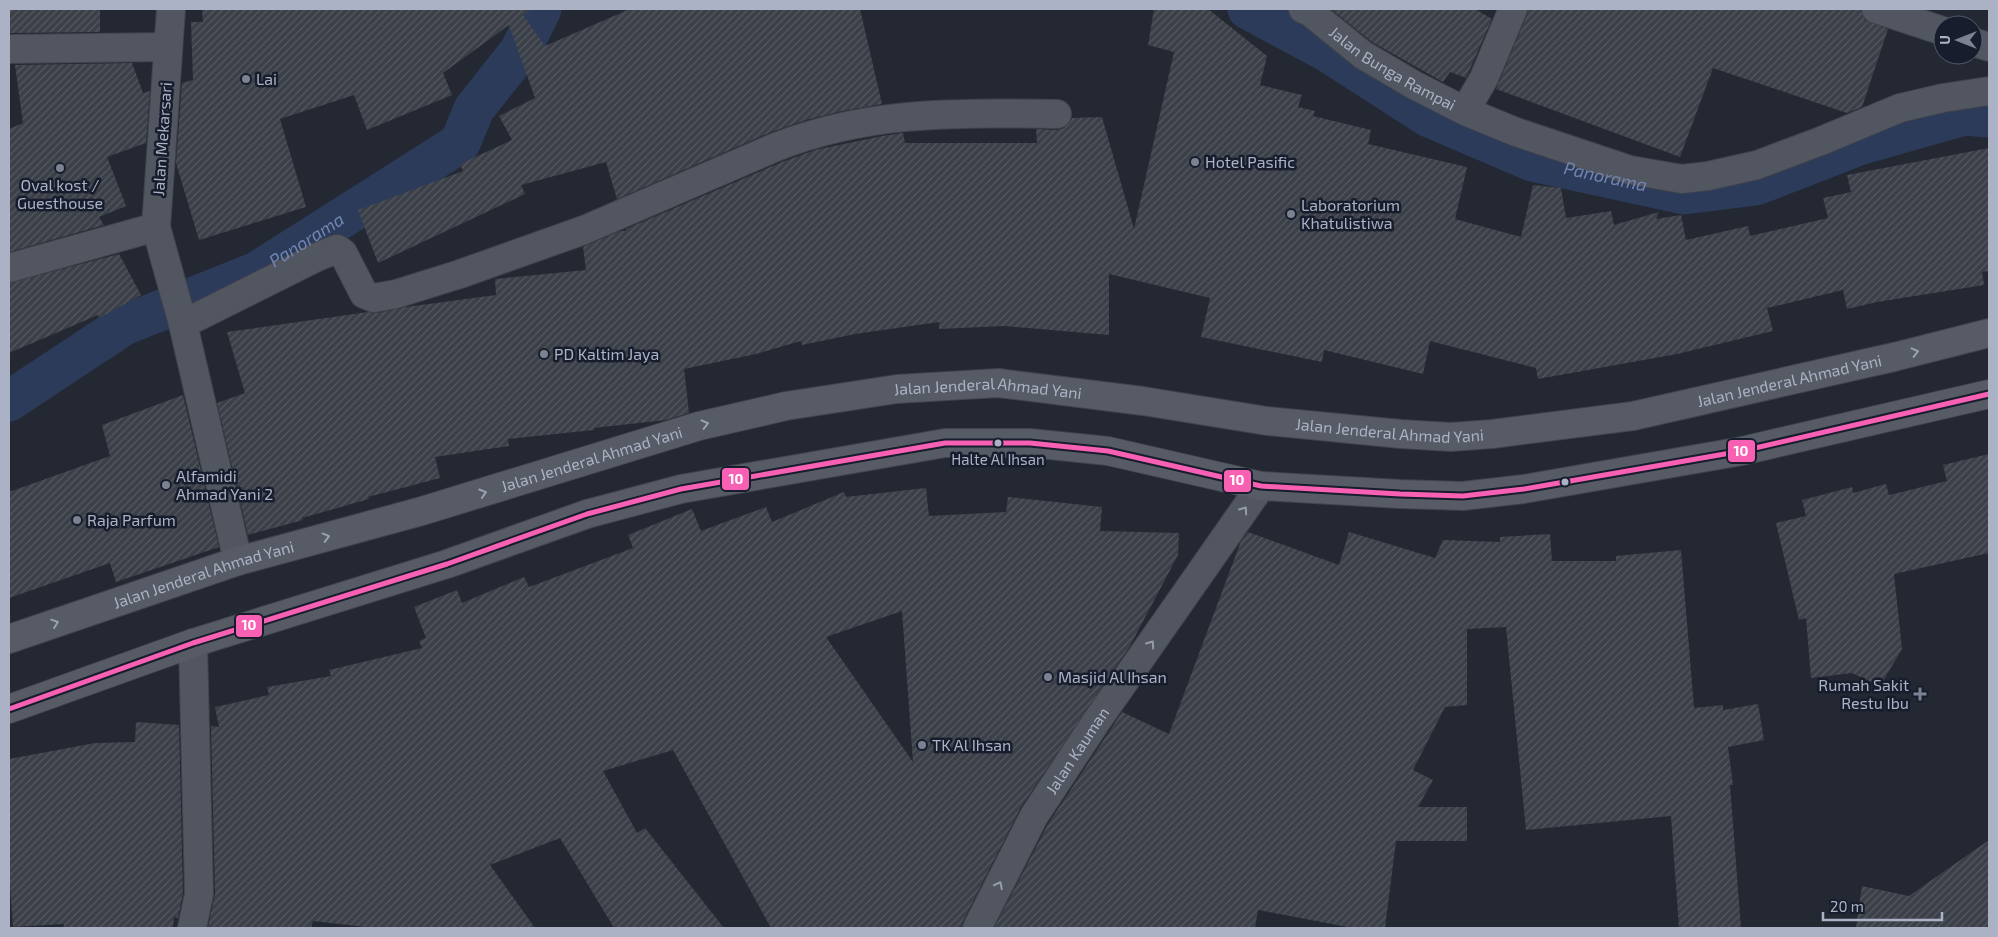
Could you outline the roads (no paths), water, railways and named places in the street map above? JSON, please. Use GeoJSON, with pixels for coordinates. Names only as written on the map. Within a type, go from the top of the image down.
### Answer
{"type":"FeatureCollection","features":[{"type":"Feature","properties":{"kind":"main road","name":"Jalan Jenderal Ahmad Yani"},"geometry":{"type":"LineString","coordinates":[[9,639],[238,561],[422,511],[699,426],[786,406],[897,389],[998,383],[1143,401],[1268,421],[1451,437],[1492,434],[1633,416],[1894,357],[1989,333]]}},
{"type":"Feature","properties":{"kind":"main road"},"geometry":{"type":"LineString","coordinates":[[9,709],[193,643],[447,564],[587,514],[681,489],[945,443],[1030,443],[1108,451],[1261,486],[1463,496],[1524,489],[1742,451],[1989,394]]}},
{"type":"Feature","properties":{"kind":"street","name":"Jalan Mekarsari"},"geometry":{"type":"LineString","coordinates":[[171,9],[156,227],[180,314],[238,561]]}},
{"type":"Feature","properties":{"kind":"street","name":"Jalan Bunga Rampai"},"geometry":{"type":"LineString","coordinates":[[1302,9],[1310,12],[1363,55],[1414,86],[1465,110],[1484,78],[1513,9]]}},
{"type":"Feature","properties":{"kind":"street"},"geometry":{"type":"LineString","coordinates":[[1876,9],[1933,28]]}},
{"type":"Feature","properties":{"kind":"street"},"geometry":{"type":"LineString","coordinates":[[9,49],[168,47]]}},
{"type":"Feature","properties":{"kind":"street"},"geometry":{"type":"LineString","coordinates":[[1465,110],[1516,132],[1630,170],[1682,179],[1708,176],[1757,165],[1900,108],[1944,98],[1989,91]]}},
{"type":"Feature","properties":{"kind":"street"},"geometry":{"type":"LineString","coordinates":[[180,314],[337,249],[343,253],[364,294],[369,297],[382,297],[406,291],[584,230],[776,147],[832,128],[885,118],[929,114],[1057,114]]}},
{"type":"Feature","properties":{"kind":"street"},"geometry":{"type":"LineString","coordinates":[[9,268],[156,227]]}},
{"type":"Feature","properties":{"kind":"street","name":"Jalan Kauman"},"geometry":{"type":"LineString","coordinates":[[978,928],[1034,816],[1102,714],[1261,486]]}},
{"type":"Feature","properties":{"kind":"street"},"geometry":{"type":"LineString","coordinates":[[192,928],[199,894],[193,643]]}},
{"type":"Feature","properties":{"kind":"waterway","name":"Panorama"},"geometry":{"type":"LineString","coordinates":[[9,401],[124,325],[257,272],[460,143],[474,109],[520,51],[541,9]]}},
{"type":"Feature","properties":{"kind":"waterway","name":"Panorama"},"geometry":{"type":"LineString","coordinates":[[1248,9],[1328,52],[1429,117],[1532,161],[1684,194],[1756,185],[1862,144],[1964,115],[1989,117]]}},
{"type":"Feature","properties":{"kind":"place","name":"Lai"},"geometry":{"type":"Point","coordinates":[246,79]}},
{"type":"Feature","properties":{"kind":"place","name":"Hotel Pasific"},"geometry":{"type":"Point","coordinates":[1195,162]}},
{"type":"Feature","properties":{"kind":"place","name":"Oval kost / Guesthouse"},"geometry":{"type":"Point","coordinates":[60,168]}},
{"type":"Feature","properties":{"kind":"place","name":"Laboratorium Khatulistiwa"},"geometry":{"type":"Point","coordinates":[1291,214]}},
{"type":"Feature","properties":{"kind":"place","name":"PD Kaltim Jaya"},"geometry":{"type":"Point","coordinates":[544,354]}},
{"type":"Feature","properties":{"kind":"place","name":"Halte Al Ihsan"},"geometry":{"type":"Point","coordinates":[998,443]}},
{"type":"Feature","properties":{"kind":"place","name":"Alfamidi Ahmad Yani 2"},"geometry":{"type":"Point","coordinates":[166,485]}},
{"type":"Feature","properties":{"kind":"place","name":"Raja Parfum"},"geometry":{"type":"Point","coordinates":[77,520]}},
{"type":"Feature","properties":{"kind":"place","name":"Masjid Al Ihsan"},"geometry":{"type":"Point","coordinates":[1048,677]}},
{"type":"Feature","properties":{"kind":"place","name":"Rumah Sakit Restu Ibu"},"geometry":{"type":"Point","coordinates":[1920,694]}},
{"type":"Feature","properties":{"kind":"place","name":"TK Al Ihsan"},"geometry":{"type":"Point","coordinates":[922,745]}}]}
